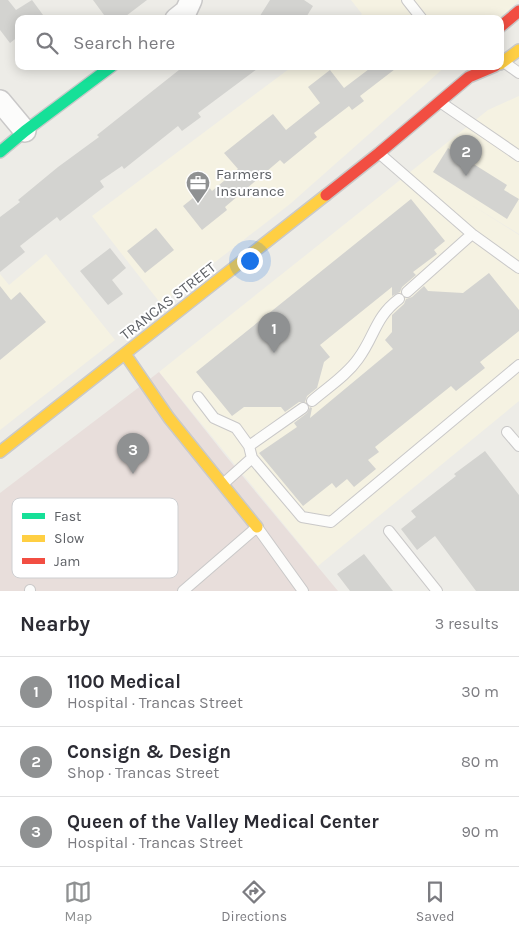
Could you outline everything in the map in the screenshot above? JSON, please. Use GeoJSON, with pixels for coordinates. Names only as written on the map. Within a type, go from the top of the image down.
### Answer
{"type":"FeatureCollection","features":[{"type":"Feature","properties":{"kind":"main road"},"geometry":{"type":"LineString","coordinates":[[504,25],[519,12]]}},
{"type":"Feature","properties":{"kind":"main road","name":"TRANCAS STREET"},"geometry":{"type":"LineString","coordinates":[[504,61],[519,50]]}},
{"type":"Feature","properties":{"kind":"main road"},"geometry":{"type":"LineString","coordinates":[[0,152],[107,70]]}},
{"type":"Feature","properties":{"kind":"main road","name":"TRANCAS STREET"},"geometry":{"type":"LineString","coordinates":[[4,442],[126,354],[379,153],[439,102],[470,72]]}},
{"type":"Feature","properties":{"kind":"main road"},"geometry":{"type":"LineString","coordinates":[[126,354],[169,418],[256,526]]}},
{"type":"Feature","properties":{"kind":"street"},"geometry":{"type":"LineString","coordinates":[[181,15],[186,11],[191,0]]}},
{"type":"Feature","properties":{"kind":"street"},"geometry":{"type":"LineString","coordinates":[[0,101],[25,131]]}},
{"type":"Feature","properties":{"kind":"lane"},"geometry":{"type":"LineString","coordinates":[[407,0],[419,15]]}},
{"type":"Feature","properties":{"kind":"lane"},"geometry":{"type":"LineString","coordinates":[[504,66],[519,72]]}},
{"type":"Feature","properties":{"kind":"lane"},"geometry":{"type":"LineString","coordinates":[[439,102],[519,156]]}},
{"type":"Feature","properties":{"kind":"lane"},"geometry":{"type":"LineString","coordinates":[[379,153],[472,234],[519,268]]}},
{"type":"Feature","properties":{"kind":"lane"},"geometry":{"type":"LineString","coordinates":[[312,401],[349,372],[366,346],[380,317],[390,305],[472,234]]}},
{"type":"Feature","properties":{"kind":"lane"},"geometry":{"type":"LineString","coordinates":[[198,397],[214,418],[236,428],[249,446],[252,458],[302,517],[331,522],[519,365]]}},
{"type":"Feature","properties":{"kind":"lane"},"geometry":{"type":"LineString","coordinates":[[249,446],[302,408]]}},
{"type":"Feature","properties":{"kind":"lane"},"geometry":{"type":"LineString","coordinates":[[507,432],[519,446]]}},
{"type":"Feature","properties":{"kind":"lane"},"geometry":{"type":"LineString","coordinates":[[223,484],[252,458]]}},
{"type":"Feature","properties":{"kind":"lane"},"geometry":{"type":"LineString","coordinates":[[183,591],[256,526],[303,591]]}},
{"type":"Feature","properties":{"kind":"lane"},"geometry":{"type":"LineString","coordinates":[[389,531],[437,591]]}},
{"type":"Feature","properties":{"kind":"shaded area"},"geometry":{"type":"Polygon","coordinates":[[[351,0],[519,0],[504,15],[362,14],[351,0]]]}},
{"type":"Feature","properties":{"kind":"shaded area"},"geometry":{"type":"Polygon","coordinates":[[[288,70],[441,70],[290,204],[161,304],[92,216],[288,70]]]}},
{"type":"Feature","properties":{"kind":"shaded area"},"geometry":{"type":"Polygon","coordinates":[[[519,96],[519,234],[470,204],[519,235],[519,401],[318,566],[159,372],[488,110],[519,96]]]}},
{"type":"Feature","properties":{"kind":"shaded area"},"geometry":{"type":"Polygon","coordinates":[[[46,254],[115,340],[0,430],[0,274],[9,285],[46,254]]]}},
{"type":"Feature","properties":{"kind":"shaded area"},"geometry":{"type":"Polygon","coordinates":[[[159,372],[338,591],[0,591],[0,493],[159,372]]]}},
{"type":"Feature","properties":{"kind":"building"},"geometry":{"type":"Polygon","coordinates":[[[0,0],[8,0],[16,10],[32,0],[43,15],[15,15],[15,39],[10,43],[0,30],[0,0]]]}},
{"type":"Feature","properties":{"kind":"building"},"geometry":{"type":"Polygon","coordinates":[[[93,0],[147,0],[127,15],[104,15],[93,0]]]}},
{"type":"Feature","properties":{"kind":"building"},"geometry":{"type":"Polygon","coordinates":[[[270,0],[304,0],[313,6],[307,15],[261,15],[270,0]]]}},
{"type":"Feature","properties":{"kind":"building"},"geometry":{"type":"Polygon","coordinates":[[[179,70],[256,70],[198,113],[201,117],[182,131],[178,126],[124,169],[122,166],[100,181],[104,187],[60,221],[57,217],[20,246],[25,252],[0,272],[0,217],[20,202],[18,200],[58,167],[99,137],[97,135],[179,70]]]}},
{"type":"Feature","properties":{"kind":"building"},"geometry":{"type":"Polygon","coordinates":[[[330,70],[344,88],[368,70],[394,70],[360,96],[364,101],[352,110],[349,106],[314,133],[317,137],[284,164],[280,160],[225,207],[227,210],[202,230],[183,206],[208,186],[212,191],[238,169],[224,153],[273,114],[286,130],[320,103],[308,87],[330,70]]]}},
{"type":"Feature","properties":{"kind":"building"},"geometry":{"type":"Polygon","coordinates":[[[448,148],[507,185],[504,190],[519,199],[507,219],[433,172],[448,148]]]}},
{"type":"Feature","properties":{"kind":"building"},"geometry":{"type":"Polygon","coordinates":[[[411,199],[445,241],[434,250],[437,254],[413,272],[416,275],[402,287],[400,292],[392,296],[392,287],[320,345],[330,357],[324,362],[317,388],[307,396],[305,402],[299,402],[285,412],[281,407],[244,407],[232,416],[196,372],[411,199]]]}},
{"type":"Feature","properties":{"kind":"building"},"geometry":{"type":"Polygon","coordinates":[[[156,228],[174,250],[145,273],[127,251],[156,228]]]}},
{"type":"Feature","properties":{"kind":"building"},"geometry":{"type":"Polygon","coordinates":[[[110,248],[126,268],[112,280],[123,294],[108,305],[80,271],[110,248]]]}},
{"type":"Feature","properties":{"kind":"building"},"geometry":{"type":"Polygon","coordinates":[[[489,273],[519,310],[519,331],[480,362],[485,368],[456,391],[451,386],[375,447],[379,452],[368,460],[376,469],[354,487],[347,479],[336,488],[332,483],[303,506],[259,453],[297,427],[294,423],[307,413],[310,407],[312,408],[310,418],[393,349],[385,340],[392,332],[392,315],[404,304],[406,299],[412,297],[424,286],[428,291],[463,293],[489,273]]]}},
{"type":"Feature","properties":{"kind":"building"},"geometry":{"type":"Polygon","coordinates":[[[0,286],[11,300],[20,292],[46,322],[0,360],[0,286]]]}},
{"type":"Feature","properties":{"kind":"building"},"geometry":{"type":"Polygon","coordinates":[[[485,451],[519,495],[519,591],[476,591],[435,536],[417,550],[401,529],[416,517],[411,511],[456,476],[454,474],[485,451]]]}},
{"type":"Feature","properties":{"kind":"building"},"geometry":{"type":"Polygon","coordinates":[[[364,554],[393,591],[350,591],[337,574],[364,554]]]}},
{"type":"Feature","properties":{"kind":"traffic: fast"},"geometry":{"type":"LineString","coordinates":[[0,152],[107,70]]}},
{"type":"Feature","properties":{"kind":"traffic: slow"},"geometry":{"type":"LineString","coordinates":[[504,61],[519,50]]}},
{"type":"Feature","properties":{"kind":"traffic: slow"},"geometry":{"type":"LineString","coordinates":[[0,452],[326,195]]}},
{"type":"Feature","properties":{"kind":"traffic: slow"},"geometry":{"type":"LineString","coordinates":[[125,354],[169,418],[257,527]]}},
{"type":"Feature","properties":{"kind":"traffic: jam"},"geometry":{"type":"LineString","coordinates":[[504,24],[519,11]]}},
{"type":"Feature","properties":{"kind":"traffic: jam"},"geometry":{"type":"LineString","coordinates":[[326,195],[469,77],[486,70]]}},
{"type":"Feature","properties":{"kind":"place","name":"Consign & Design"},"geometry":{"type":"Point","coordinates":[466,176]}},
{"type":"Feature","properties":{"kind":"place","name":"Farmers Insurance"},"geometry":{"type":"Point","coordinates":[198,204]}},
{"type":"Feature","properties":{"kind":"place","name":"1100 Medical"},"geometry":{"type":"Point","coordinates":[274,353]}},
{"type":"Feature","properties":{"kind":"place","name":"Queen of the Valley Medical Center"},"geometry":{"type":"Point","coordinates":[133,474]}}]}
